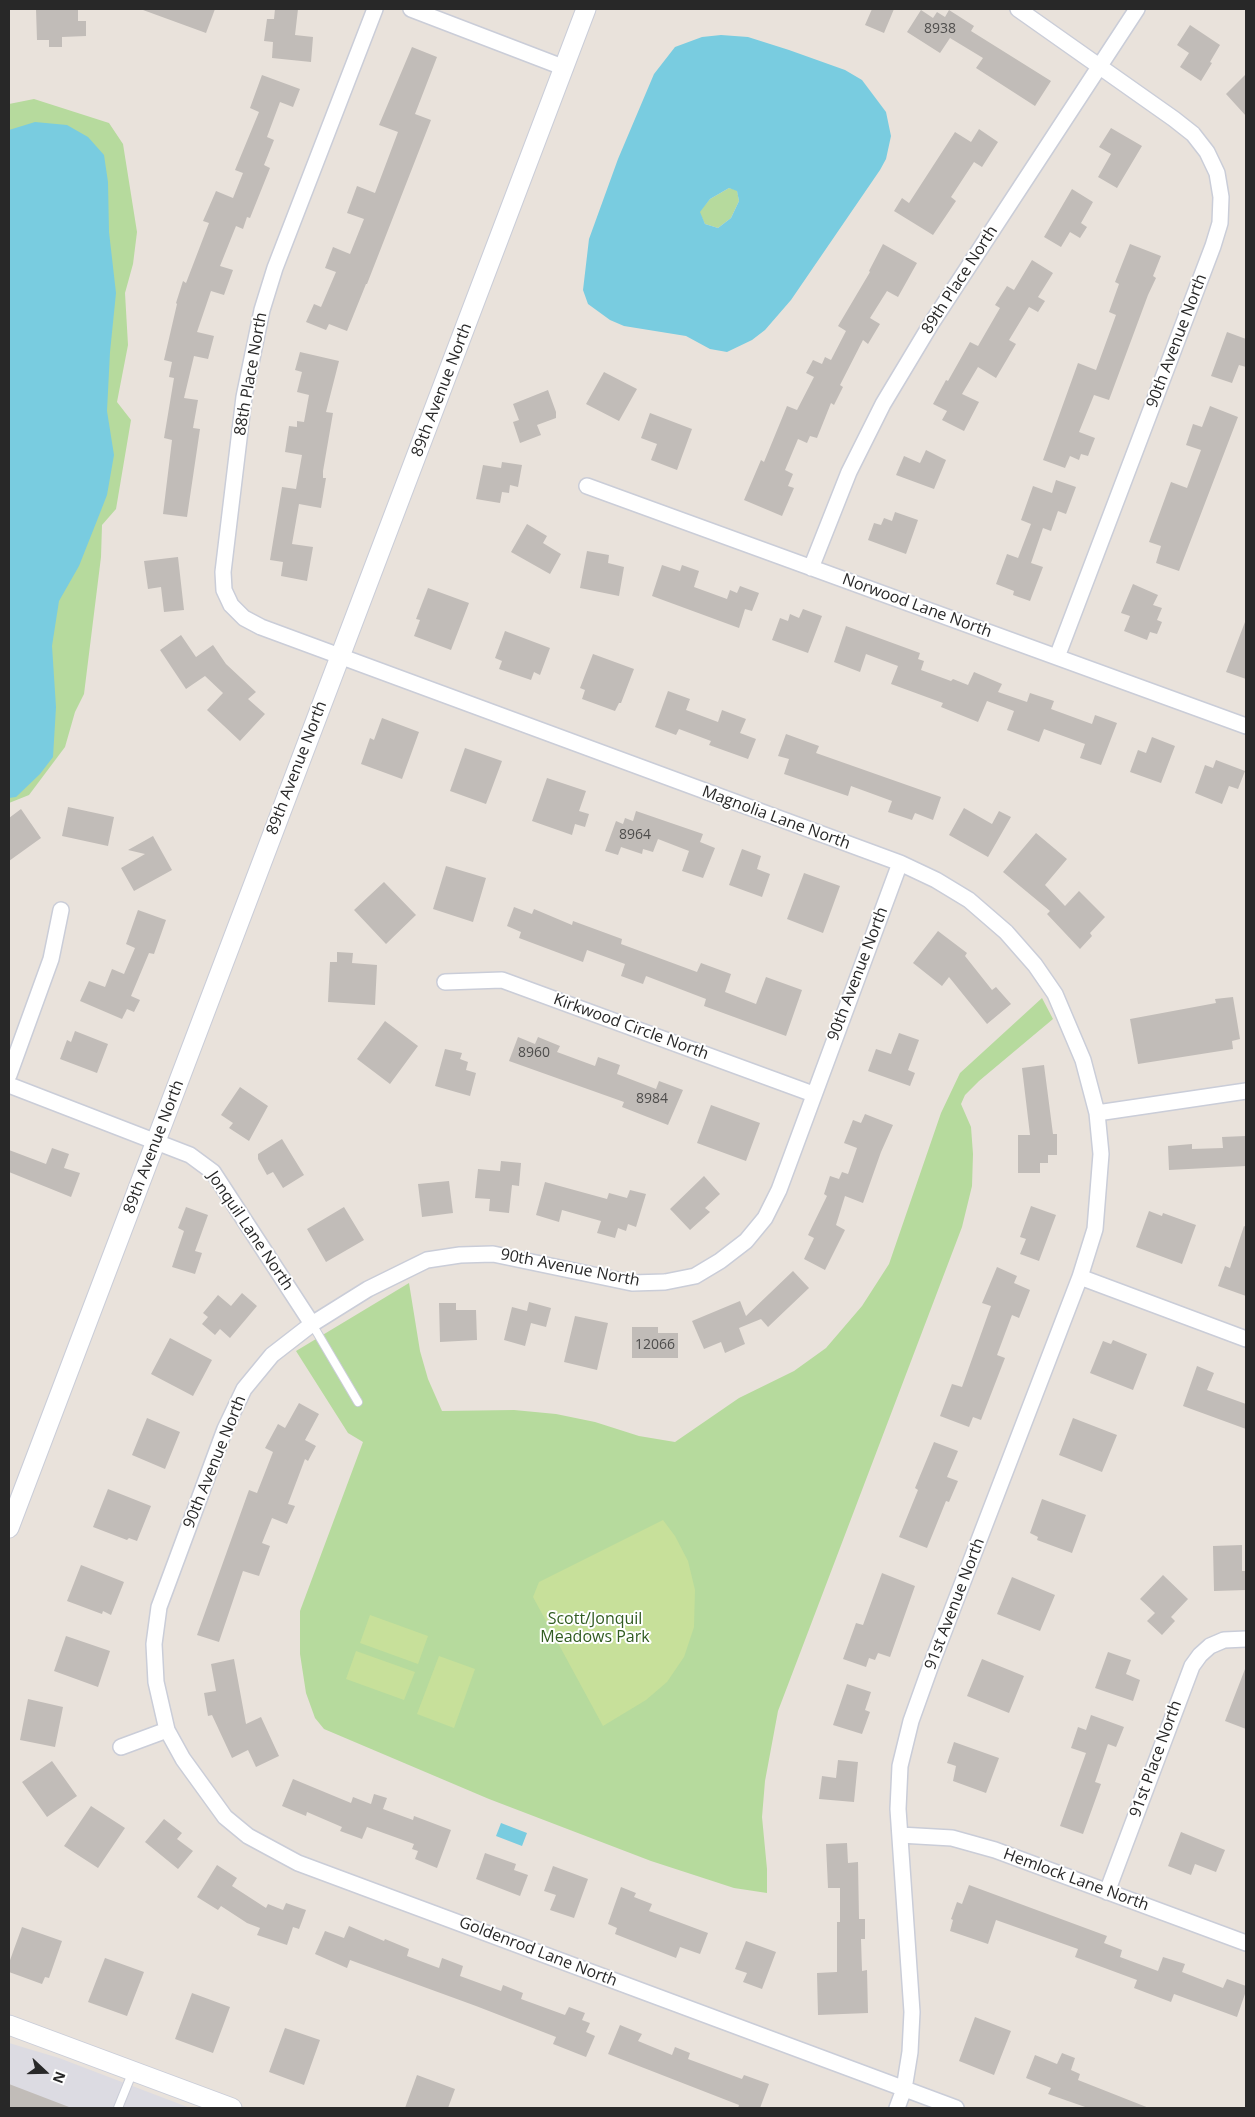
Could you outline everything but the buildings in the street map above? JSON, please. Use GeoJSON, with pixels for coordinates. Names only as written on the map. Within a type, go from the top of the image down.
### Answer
{"type":"FeatureCollection","features":[{"type":"Feature","properties":{"kind":"street","name":"88th Place North"},"geometry":{"type":"LineString","coordinates":[[340,656],[261,627],[244,618],[231,605],[224,590],[223,572],[244,397],[251,355],[262,310],[276,268],[375,9]]}},
{"type":"Feature","properties":{"kind":"street"},"geometry":{"type":"LineString","coordinates":[[411,9],[564,68]]}},
{"type":"Feature","properties":{"kind":"street","name":"89th Avenue North"},"geometry":{"type":"LineString","coordinates":[[9,1528],[586,9]]}},
{"type":"Feature","properties":{"kind":"street","name":"90th Avenue North"},"geometry":{"type":"LineString","coordinates":[[1018,9],[1174,119],[1192,134],[1207,152],[1217,173],[1222,197],[1220,223],[1210,256],[1057,657]]}},
{"type":"Feature","properties":{"kind":"street","name":"89th Place North"},"geometry":{"type":"LineString","coordinates":[[810,568],[849,472],[883,404],[931,324],[1137,9]]}},
{"type":"Feature","properties":{"kind":"street","name":"Norwood Lane North"},"geometry":{"type":"LineString","coordinates":[[587,486],[1246,726]]}},
{"type":"Feature","properties":{"kind":"street","name":"Magnolia Lane North"},"geometry":{"type":"LineString","coordinates":[[340,656],[900,863],[936,880],[969,900],[1006,932],[1035,965],[1055,994],[1066,1016],[1083,1060],[1097,1113]]}},
{"type":"Feature","properties":{"kind":"street","name":"90th Avenue North"},"geometry":{"type":"LineString","coordinates":[[167,1730],[156,1682],[154,1644],[159,1607],[225,1429],[244,1389],[272,1355],[312,1324],[368,1289],[427,1260],[460,1255],[493,1254],[632,1283],[665,1282],[695,1276],[720,1261],[746,1241],[765,1218],[779,1190],[900,863]]}},
{"type":"Feature","properties":{"kind":"street"},"geometry":{"type":"LineString","coordinates":[[9,1075],[51,959],[60,910]]}},
{"type":"Feature","properties":{"kind":"street","name":"Kirkwood Circle North"},"geometry":{"type":"LineString","coordinates":[[444,982],[502,980],[813,1094]]}},
{"type":"Feature","properties":{"kind":"street","name":"Jonquil Lane North"},"geometry":{"type":"LineString","coordinates":[[9,1085],[190,1155],[214,1172],[312,1324]]}},
{"type":"Feature","properties":{"kind":"street"},"geometry":{"type":"LineString","coordinates":[[1097,1113],[1246,1091]]}},
{"type":"Feature","properties":{"kind":"street","name":"91st Avenue North"},"geometry":{"type":"LineString","coordinates":[[897,2108],[904,2089],[910,2052],[912,2012],[898,1809],[900,1766],[911,1721],[1080,1277],[1095,1229],[1101,1154],[1097,1113]]}},
{"type":"Feature","properties":{"kind":"street"},"geometry":{"type":"LineString","coordinates":[[1080,1277],[1246,1339]]}},
{"type":"Feature","properties":{"kind":"street","name":"91st Place North"},"geometry":{"type":"LineString","coordinates":[[1107,1892],[1192,1666],[1210,1646],[1224,1640],[1246,1639]]}},
{"type":"Feature","properties":{"kind":"street"},"geometry":{"type":"LineString","coordinates":[[122,1747],[167,1730]]}},
{"type":"Feature","properties":{"kind":"street","name":"Goldenrod Lane North"},"geometry":{"type":"LineString","coordinates":[[167,1730],[183,1759],[225,1817],[248,1836],[298,1863],[956,2108]]}},
{"type":"Feature","properties":{"kind":"street","name":"Hemlock Lane North"},"geometry":{"type":"LineString","coordinates":[[900,1835],[952,1838],[995,1850],[1246,1943]]}},
{"type":"Feature","properties":{"kind":"street"},"geometry":{"type":"LineString","coordinates":[[9,2025],[232,2108]]}},
{"type":"Feature","properties":{"kind":"lane"},"geometry":{"type":"LineString","coordinates":[[312,1324],[358,1402]]}},
{"type":"Feature","properties":{"kind":"lane"},"geometry":{"type":"LineString","coordinates":[[118,2108],[133,2071]]}},
{"type":"Feature","properties":{"kind":"shaded area"},"geometry":{"type":"Polygon","coordinates":[[[9,2043],[59,2058],[190,2108],[9,2108],[9,2043]]]}},
{"type":"Feature","properties":{"kind":"green space"},"geometry":{"type":"Polygon","coordinates":[[[34,99],[109,123],[123,144],[137,232],[133,264],[125,293],[128,345],[117,402],[131,420],[116,509],[102,525],[101,557],[84,694],[75,712],[65,747],[29,795],[9,803],[9,104],[34,99]]]}},
{"type":"Feature","properties":{"kind":"green space"},"geometry":{"type":"Polygon","coordinates":[[[729,188],[737,190],[739,201],[731,218],[718,228],[705,224],[699,212],[710,199],[729,188]]]}},
{"type":"Feature","properties":{"kind":"green space","name":"Scott/Jonquil Meadows Park"},"geometry":{"type":"Polygon","coordinates":[[[1042,998],[1053,1019],[979,1081],[965,1095],[961,1104],[971,1127],[973,1154],[972,1186],[962,1227],[778,1711],[765,1781],[762,1817],[767,1869],[767,1893],[734,1888],[651,1861],[489,1799],[324,1729],[315,1718],[306,1693],[300,1654],[300,1611],[363,1442],[348,1433],[296,1351],[409,1283],[420,1351],[428,1379],[442,1411],[514,1410],[556,1414],[595,1422],[639,1436],[675,1442],[739,1398],[794,1371],[826,1348],[862,1306],[889,1264],[941,1113],[960,1073],[1042,998]]]}},
{"type":"Feature","properties":{"kind":"green space"},"geometry":{"type":"Polygon","coordinates":[[[663,1520],[675,1536],[688,1561],[695,1590],[694,1627],[684,1657],[667,1682],[646,1700],[603,1726],[533,1597],[539,1582],[663,1520]]]}},
{"type":"Feature","properties":{"kind":"green space"},"geometry":{"type":"Polygon","coordinates":[[[370,1615],[428,1636],[418,1664],[360,1643],[370,1615]]]}},
{"type":"Feature","properties":{"kind":"green space"},"geometry":{"type":"Polygon","coordinates":[[[356,1651],[415,1672],[404,1700],[346,1679],[356,1651]]]}},
{"type":"Feature","properties":{"kind":"green space"},"geometry":{"type":"Polygon","coordinates":[[[439,1656],[475,1669],[454,1728],[417,1714],[439,1656]]]}},
{"type":"Feature","properties":{"kind":"water"},"geometry":{"type":"Polygon","coordinates":[[[721,35],[748,37],[845,70],[862,80],[886,112],[891,136],[886,159],[880,170],[791,300],[765,330],[752,340],[727,352],[710,349],[686,336],[624,326],[610,320],[588,304],[583,290],[589,239],[618,159],[654,74],[675,47],[702,37],[721,35]],[[729,188],[710,199],[700,212],[705,224],[718,228],[731,218],[739,201],[737,191],[729,188]]]}},
{"type":"Feature","properties":{"kind":"water"},"geometry":{"type":"Polygon","coordinates":[[[35,122],[67,125],[88,137],[104,155],[108,182],[109,232],[116,293],[107,411],[114,455],[107,495],[79,566],[59,601],[52,646],[56,707],[53,757],[40,774],[16,797],[9,798],[9,130],[35,122]]]}},
{"type":"Feature","properties":{"kind":"water"},"geometry":{"type":"Polygon","coordinates":[[[501,1823],[527,1833],[522,1846],[496,1836],[501,1823]]]}}]}
